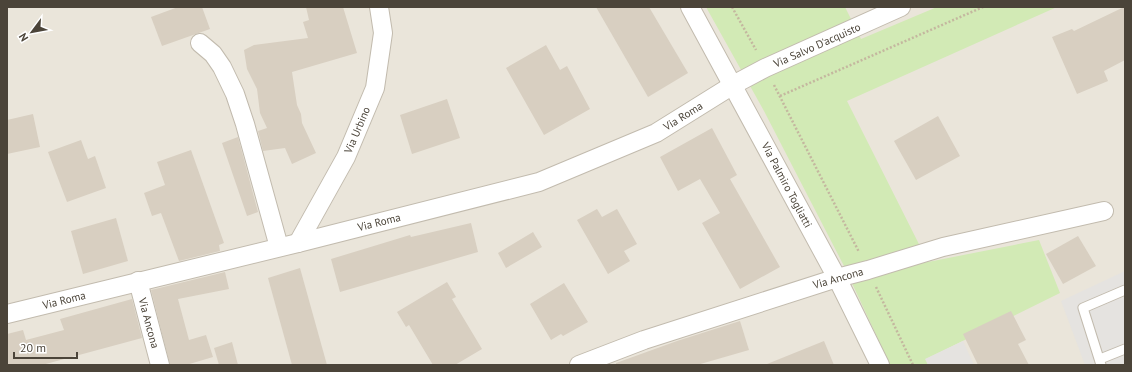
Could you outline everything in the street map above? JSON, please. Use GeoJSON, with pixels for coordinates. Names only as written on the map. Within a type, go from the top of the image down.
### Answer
{"type":"FeatureCollection","features":[{"type":"Feature","properties":{"kind":"street","name":"Via Urbino"},"geometry":{"type":"LineString","coordinates":[[298,243],[346,157],[375,88],[383,33],[380,7]]}},
{"type":"Feature","properties":{"kind":"street","name":"Via Palmiro Togliatti"},"geometry":{"type":"LineString","coordinates":[[690,7],[837,278],[880,365]]}},
{"type":"Feature","properties":{"kind":"street","name":"Via Salvo D'acquisto"},"geometry":{"type":"LineString","coordinates":[[733,85],[765,68],[901,7]]}},
{"type":"Feature","properties":{"kind":"street"},"geometry":{"type":"LineString","coordinates":[[200,43],[213,54],[222,67],[235,94],[245,124],[279,247]]}},
{"type":"Feature","properties":{"kind":"street","name":"Via Roma"},"geometry":{"type":"LineString","coordinates":[[7,314],[539,182],[656,134],[733,85]]}},
{"type":"Feature","properties":{"kind":"street","name":"Via Ancona"},"geometry":{"type":"LineString","coordinates":[[579,365],[644,340],[837,278],[868,270],[943,246],[1104,211]]}},
{"type":"Feature","properties":{"kind":"street","name":"Via Ancona"},"geometry":{"type":"LineString","coordinates":[[138,281],[160,365]]}},
{"type":"Feature","properties":{"kind":"lane"},"geometry":{"type":"LineString","coordinates":[[1125,290],[1083,308],[1101,362],[1125,349]]}},
{"type":"Feature","properties":{"kind":"path"},"geometry":{"type":"LineString","coordinates":[[732,7],[780,96],[868,270],[913,365]]}},
{"type":"Feature","properties":{"kind":"path"},"geometry":{"type":"LineString","coordinates":[[780,96],[983,7]]}},
{"type":"Feature","properties":{"kind":"shaded area"},"geometry":{"type":"Polygon","coordinates":[[[7,7],[1125,7],[1125,365],[7,365],[7,7]]]}},
{"type":"Feature","properties":{"kind":"shaded area"},"geometry":{"type":"Polygon","coordinates":[[[1125,271],[1125,365],[1085,365],[1061,301],[1125,271]]]}},
{"type":"Feature","properties":{"kind":"shaded area"},"geometry":{"type":"Polygon","coordinates":[[[963,341],[974,365],[928,365],[925,359],[963,341]]]}},
{"type":"Feature","properties":{"kind":"green space"},"geometry":{"type":"Polygon","coordinates":[[[706,7],[845,7],[861,39],[937,7],[1057,7],[847,101],[928,262],[1039,240],[1060,293],[926,359],[928,365],[890,365],[844,266],[764,111],[706,7]]]}},
{"type":"Feature","properties":{"kind":"building"},"geometry":{"type":"Polygon","coordinates":[[[178,7],[202,7],[210,29],[162,46],[151,17],[178,7]]]}},
{"type":"Feature","properties":{"kind":"building"},"geometry":{"type":"Polygon","coordinates":[[[306,7],[343,7],[357,53],[292,72],[297,105],[301,114],[302,123],[316,153],[292,164],[285,148],[263,151],[258,131],[267,128],[260,113],[257,89],[247,69],[244,50],[254,45],[308,38],[303,22],[309,20],[306,7]]]}},
{"type":"Feature","properties":{"kind":"building"},"geometry":{"type":"Polygon","coordinates":[[[596,7],[649,7],[688,73],[648,97],[596,7]]]}},
{"type":"Feature","properties":{"kind":"building"},"geometry":{"type":"Polygon","coordinates":[[[1124,7],[1125,60],[1104,71],[1108,81],[1077,94],[1052,37],[1072,29],[1074,31],[1124,7]]]}},
{"type":"Feature","properties":{"kind":"building"},"geometry":{"type":"Polygon","coordinates":[[[546,45],[560,70],[567,66],[590,109],[544,135],[506,68],[546,45]]]}},
{"type":"Feature","properties":{"kind":"building"},"geometry":{"type":"Polygon","coordinates":[[[447,99],[460,138],[412,154],[400,115],[447,99]]]}},
{"type":"Feature","properties":{"kind":"building"},"geometry":{"type":"Polygon","coordinates":[[[33,114],[40,147],[7,154],[7,120],[33,114]]]}},
{"type":"Feature","properties":{"kind":"building"},"geometry":{"type":"Polygon","coordinates":[[[938,116],[960,156],[916,180],[894,141],[938,116]]]}},
{"type":"Feature","properties":{"kind":"building"},"geometry":{"type":"Polygon","coordinates":[[[712,128],[737,175],[730,179],[780,267],[740,289],[702,223],[720,213],[700,179],[678,191],[660,157],[712,128]]]}},
{"type":"Feature","properties":{"kind":"building"},"geometry":{"type":"Polygon","coordinates":[[[238,137],[258,212],[247,216],[222,143],[238,137]]]}},
{"type":"Feature","properties":{"kind":"building"},"geometry":{"type":"Polygon","coordinates":[[[81,140],[88,159],[95,156],[106,188],[67,202],[48,152],[81,140]]]}},
{"type":"Feature","properties":{"kind":"building"},"geometry":{"type":"Polygon","coordinates":[[[191,150],[224,243],[219,245],[220,251],[179,261],[161,213],[152,216],[144,193],[165,185],[157,162],[191,150]]]}},
{"type":"Feature","properties":{"kind":"building"},"geometry":{"type":"Polygon","coordinates":[[[597,209],[602,217],[617,209],[637,244],[624,251],[630,261],[608,274],[577,220],[597,209]]]}},
{"type":"Feature","properties":{"kind":"building"},"geometry":{"type":"Polygon","coordinates":[[[116,218],[128,261],[83,274],[71,231],[116,218]]]}},
{"type":"Feature","properties":{"kind":"building"},"geometry":{"type":"Polygon","coordinates":[[[471,223],[478,252],[340,292],[331,259],[410,235],[411,237],[471,223]]]}},
{"type":"Feature","properties":{"kind":"building"},"geometry":{"type":"Polygon","coordinates":[[[533,232],[542,247],[506,268],[498,253],[533,232]]]}},
{"type":"Feature","properties":{"kind":"building"},"geometry":{"type":"Polygon","coordinates":[[[1078,236],[1096,266],[1063,284],[1046,254],[1078,236]]]}},
{"type":"Feature","properties":{"kind":"building"},"geometry":{"type":"Polygon","coordinates":[[[300,268],[327,365],[292,365],[268,278],[300,268]]]}},
{"type":"Feature","properties":{"kind":"building"},"geometry":{"type":"Polygon","coordinates":[[[225,272],[229,289],[178,299],[189,340],[206,335],[213,357],[186,365],[170,365],[151,290],[225,272]]]}},
{"type":"Feature","properties":{"kind":"building"},"geometry":{"type":"Polygon","coordinates":[[[447,282],[456,297],[452,299],[482,349],[455,365],[433,365],[409,325],[406,327],[397,312],[447,282]]]}},
{"type":"Feature","properties":{"kind":"building"},"geometry":{"type":"Polygon","coordinates":[[[564,283],[588,322],[563,336],[561,334],[551,340],[530,304],[564,283]]]}},
{"type":"Feature","properties":{"kind":"building"},"geometry":{"type":"Polygon","coordinates":[[[132,299],[142,338],[42,365],[7,365],[7,334],[23,330],[26,340],[64,330],[60,319],[132,299]]]}},
{"type":"Feature","properties":{"kind":"building"},"geometry":{"type":"Polygon","coordinates":[[[1011,311],[1026,340],[1018,344],[1029,365],[978,365],[963,334],[1011,311]]]}},
{"type":"Feature","properties":{"kind":"building"},"geometry":{"type":"Polygon","coordinates":[[[740,321],[749,350],[697,365],[616,365],[616,363],[677,341],[740,321]]]}},
{"type":"Feature","properties":{"kind":"building"},"geometry":{"type":"Polygon","coordinates":[[[824,341],[834,365],[767,364],[824,341]]]}},
{"type":"Feature","properties":{"kind":"building"},"geometry":{"type":"Polygon","coordinates":[[[232,342],[238,365],[219,365],[214,348],[232,342]]]}}]}
